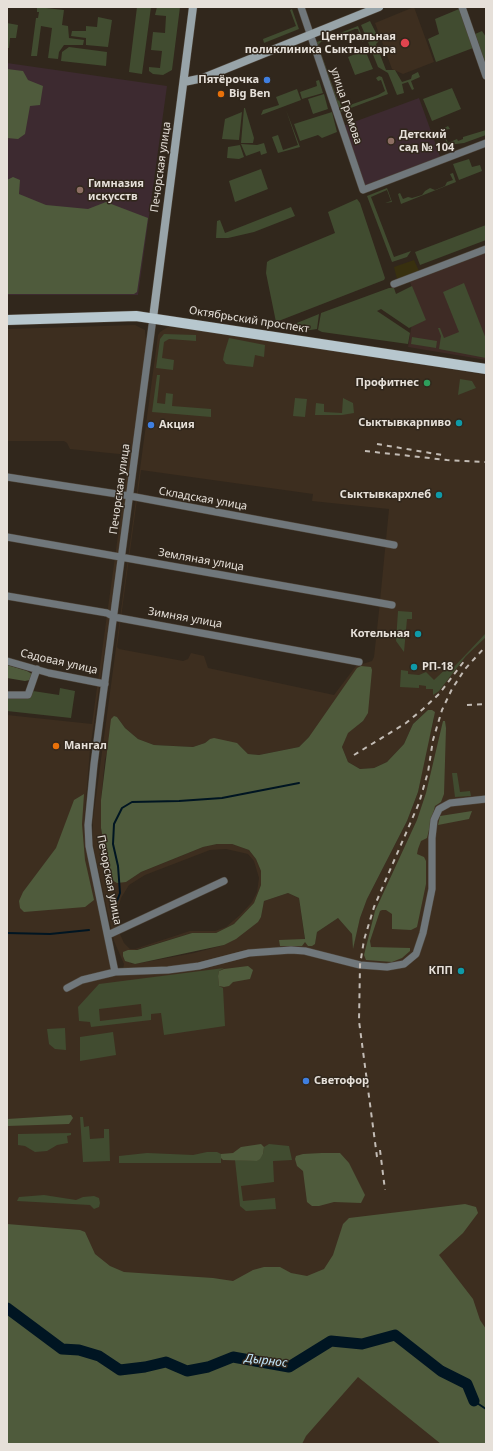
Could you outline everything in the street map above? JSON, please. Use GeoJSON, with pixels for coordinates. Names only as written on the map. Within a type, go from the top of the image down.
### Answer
{"type":"FeatureCollection","features":[{"type":"Feature","properties":{"kind":"main road","name":"Октябрьский проспект"},"geometry":{"type":"LineString","coordinates":[[7,320],[136,316],[486,369]]}},
{"type":"Feature","properties":{"kind":"street","name":"Печорская улица"},"geometry":{"type":"LineString","coordinates":[[117,973],[88,838],[94,764],[193,7]]}},
{"type":"Feature","properties":{"kind":"street","name":"улица Громова"},"geometry":{"type":"LineString","coordinates":[[301,7],[363,190],[486,143]]}},
{"type":"Feature","properties":{"kind":"street"},"geometry":{"type":"LineString","coordinates":[[184,82],[203,78],[379,7]]}},
{"type":"Feature","properties":{"kind":"street"},"geometry":{"type":"LineString","coordinates":[[462,7],[486,76]]}},
{"type":"Feature","properties":{"kind":"street"},"geometry":{"type":"LineString","coordinates":[[394,284],[486,249]]}},
{"type":"Feature","properties":{"kind":"street","name":"Складская улица"},"geometry":{"type":"LineString","coordinates":[[7,477],[130,496],[394,545]]}},
{"type":"Feature","properties":{"kind":"street","name":"Земляная улица"},"geometry":{"type":"LineString","coordinates":[[7,537],[392,605]]}},
{"type":"Feature","properties":{"kind":"street","name":"Зимняя улица"},"geometry":{"type":"LineString","coordinates":[[7,596],[108,613],[114,616],[359,662]]}},
{"type":"Feature","properties":{"kind":"street","name":"Садовая улица"},"geometry":{"type":"LineString","coordinates":[[7,661],[105,684]]}},
{"type":"Feature","properties":{"kind":"street"},"geometry":{"type":"LineString","coordinates":[[7,695],[28,695],[37,669]]}},
{"type":"Feature","properties":{"kind":"street"},"geometry":{"type":"LineString","coordinates":[[67,988],[82,980],[117,973],[168,970],[199,966],[248,953],[291,950],[305,951],[360,965],[387,967],[404,964],[416,954],[423,933],[432,889],[432,838],[434,820],[439,808],[450,803],[486,799]]}},
{"type":"Feature","properties":{"kind":"street"},"geometry":{"type":"LineString","coordinates":[[108,935],[224,881]]}},
{"type":"Feature","properties":{"kind":"shaded area","name":"Центральная поликлиника Сыктывкара"},"geometry":{"type":"Polygon","coordinates":[[[414,7],[434,62],[403,74],[392,69],[375,23],[414,7]]]}},
{"type":"Feature","properties":{"kind":"shaded area","name":"Гимназия искусств"},"geometry":{"type":"Polygon","coordinates":[[[7,63],[167,86],[138,295],[7,295],[7,63]]]}},
{"type":"Feature","properties":{"kind":"shaded area","name":"Детский сад № 104"},"geometry":{"type":"Polygon","coordinates":[[[419,98],[441,159],[364,186],[343,126],[419,98]]]}},
{"type":"Feature","properties":{"kind":"shaded area"},"geometry":{"type":"Polygon","coordinates":[[[486,253],[486,360],[408,347],[416,299],[410,282],[486,253]]]}},
{"type":"Feature","properties":{"kind":"shaded area"},"geometry":{"type":"Polygon","coordinates":[[[135,325],[145,330],[146,343],[90,750],[84,824],[86,847],[107,950],[115,969],[123,969],[124,964],[114,941],[93,845],[93,819],[158,335],[168,327],[197,330],[486,375],[486,1444],[7,1444],[7,715],[92,724],[129,455],[70,449],[64,441],[7,441],[7,329],[135,325]],[[141,470],[117,647],[119,649],[183,661],[188,659],[191,653],[204,656],[208,668],[334,695],[356,666],[372,661],[374,657],[389,509],[312,501],[313,494],[141,470]],[[428,710],[413,724],[404,744],[387,762],[374,768],[360,769],[348,762],[342,747],[347,733],[363,721],[309,737],[299,747],[259,755],[248,754],[240,746],[210,739],[205,743],[193,747],[154,745],[138,739],[125,728],[117,717],[105,759],[101,800],[101,828],[109,875],[112,880],[126,882],[141,872],[203,847],[217,844],[232,844],[249,850],[256,859],[261,871],[261,885],[254,903],[234,924],[216,933],[192,933],[132,951],[130,963],[135,964],[194,953],[224,945],[261,917],[264,901],[288,893],[299,898],[305,941],[315,944],[317,932],[338,918],[352,934],[353,947],[360,918],[367,899],[407,821],[418,792],[426,748],[434,719],[428,710]],[[226,849],[210,850],[145,875],[129,885],[121,898],[117,912],[116,925],[124,943],[130,949],[135,949],[190,931],[215,931],[226,927],[252,902],[257,892],[259,878],[254,861],[248,854],[226,849]]]}},
{"type":"Feature","properties":{"kind":"green space"},"geometry":{"type":"Polygon","coordinates":[[[37,7],[64,10],[62,25],[68,26],[69,38],[84,40],[83,45],[64,45],[59,52],[58,59],[48,58],[52,28],[41,26],[37,56],[31,56],[36,18],[38,18],[39,12],[37,12],[37,7]]]}},
{"type":"Feature","properties":{"kind":"green space"},"geometry":{"type":"Polygon","coordinates":[[[137,7],[151,7],[142,74],[129,72],[137,7]]]}},
{"type":"Feature","properties":{"kind":"green space"},"geometry":{"type":"Polygon","coordinates":[[[157,7],[180,7],[172,70],[163,75],[153,74],[149,71],[149,67],[160,68],[162,51],[151,50],[153,32],[165,33],[166,16],[155,15],[157,7]]]}},
{"type":"Feature","properties":{"kind":"green space"},"geometry":{"type":"Polygon","coordinates":[[[292,9],[299,29],[264,43],[263,39],[296,26],[290,10],[292,9]]]}},
{"type":"Feature","properties":{"kind":"green space"},"geometry":{"type":"Polygon","coordinates":[[[459,9],[473,48],[436,62],[428,39],[439,34],[435,19],[459,9]]]}},
{"type":"Feature","properties":{"kind":"green space"},"geometry":{"type":"Polygon","coordinates":[[[98,17],[112,20],[108,47],[86,45],[86,38],[71,36],[72,31],[86,31],[86,26],[97,27],[98,17]]]}},
{"type":"Feature","properties":{"kind":"green space"},"geometry":{"type":"Polygon","coordinates":[[[370,21],[377,35],[367,39],[361,25],[370,21]]]}},
{"type":"Feature","properties":{"kind":"green space"},"geometry":{"type":"Polygon","coordinates":[[[7,23],[18,25],[16,38],[10,38],[9,48],[7,48],[7,23]]]}},
{"type":"Feature","properties":{"kind":"green space"},"geometry":{"type":"Polygon","coordinates":[[[358,26],[364,41],[362,42],[358,29],[355,29],[335,37],[336,38],[321,42],[318,45],[338,101],[339,100],[342,108],[347,108],[350,105],[385,91],[381,80],[378,81],[376,78],[379,76],[382,77],[388,94],[340,112],[316,44],[317,42],[358,26]]]}},
{"type":"Feature","properties":{"kind":"green space"},"geometry":{"type":"Polygon","coordinates":[[[482,31],[486,37],[486,65],[475,34],[482,31]]]}},
{"type":"Feature","properties":{"kind":"green space"},"geometry":{"type":"Polygon","coordinates":[[[378,38],[379,41],[376,44],[386,70],[395,70],[402,82],[411,79],[412,75],[418,72],[420,77],[411,81],[414,89],[412,90],[408,82],[402,84],[404,93],[397,95],[388,73],[378,67],[368,42],[378,38]]]}},
{"type":"Feature","properties":{"kind":"green space"},"geometry":{"type":"Polygon","coordinates":[[[69,47],[107,52],[106,66],[61,61],[62,52],[69,47]]]}},
{"type":"Feature","properties":{"kind":"green space"},"geometry":{"type":"Polygon","coordinates":[[[365,50],[373,69],[355,75],[348,57],[365,50]]]}},
{"type":"Feature","properties":{"kind":"green space"},"geometry":{"type":"Polygon","coordinates":[[[7,69],[23,71],[28,80],[43,86],[40,105],[30,106],[25,134],[18,139],[7,138],[7,69]]]}},
{"type":"Feature","properties":{"kind":"green space"},"geometry":{"type":"Polygon","coordinates":[[[319,80],[323,93],[302,99],[300,92],[317,86],[316,81],[319,80]]]}},
{"type":"Feature","properties":{"kind":"green space"},"geometry":{"type":"Polygon","coordinates":[[[452,88],[461,109],[432,121],[423,99],[452,88]]]}},
{"type":"Feature","properties":{"kind":"green space"},"geometry":{"type":"Polygon","coordinates":[[[297,89],[301,100],[261,115],[263,110],[279,105],[276,97],[297,89]]]}},
{"type":"Feature","properties":{"kind":"green space"},"geometry":{"type":"Polygon","coordinates":[[[324,94],[328,109],[313,114],[308,99],[324,94]]]}},
{"type":"Feature","properties":{"kind":"green space"},"geometry":{"type":"Polygon","coordinates":[[[244,108],[254,138],[253,143],[241,143],[244,108]]]}},
{"type":"Feature","properties":{"kind":"green space"},"geometry":{"type":"Polygon","coordinates":[[[286,110],[300,147],[278,153],[272,137],[278,135],[283,150],[298,145],[286,110]]]}},
{"type":"Feature","properties":{"kind":"green space"},"geometry":{"type":"Polygon","coordinates":[[[242,112],[239,140],[222,139],[225,119],[242,112]]]}},
{"type":"Feature","properties":{"kind":"green space"},"geometry":{"type":"Polygon","coordinates":[[[332,112],[337,132],[322,138],[318,135],[300,141],[294,124],[332,112]]]}},
{"type":"Feature","properties":{"kind":"green space"},"geometry":{"type":"Polygon","coordinates":[[[448,126],[450,129],[443,130],[448,143],[457,139],[458,141],[463,139],[463,137],[486,130],[486,135],[464,143],[448,145],[441,130],[448,126]]]}},
{"type":"Feature","properties":{"kind":"green space"},"geometry":{"type":"Polygon","coordinates":[[[264,143],[267,153],[261,155],[260,151],[246,156],[241,144],[257,145],[264,143]]]}},
{"type":"Feature","properties":{"kind":"green space"},"geometry":{"type":"Polygon","coordinates":[[[240,145],[244,157],[239,159],[227,158],[228,147],[240,145]]]}},
{"type":"Feature","properties":{"kind":"green space"},"geometry":{"type":"Polygon","coordinates":[[[469,159],[472,167],[480,165],[482,171],[459,180],[453,164],[469,159]]]}},
{"type":"Feature","properties":{"kind":"green space"},"geometry":{"type":"Polygon","coordinates":[[[261,169],[268,189],[235,202],[229,181],[261,169]]]}},
{"type":"Feature","properties":{"kind":"green space"},"geometry":{"type":"Polygon","coordinates":[[[453,173],[456,182],[401,204],[398,194],[400,193],[403,199],[422,195],[430,188],[435,190],[445,186],[447,182],[453,180],[450,174],[453,173]]]}},
{"type":"Feature","properties":{"kind":"green space"},"geometry":{"type":"Polygon","coordinates":[[[13,177],[20,180],[19,194],[46,205],[88,209],[106,202],[148,218],[137,292],[134,294],[7,294],[7,180],[13,177]]]}},
{"type":"Feature","properties":{"kind":"green space"},"geometry":{"type":"Polygon","coordinates":[[[387,188],[392,202],[385,203],[391,201],[387,190],[371,197],[394,257],[411,251],[407,257],[392,262],[367,196],[387,188]]]}},
{"type":"Feature","properties":{"kind":"green space"},"geometry":{"type":"Polygon","coordinates":[[[357,199],[360,203],[385,278],[384,280],[276,322],[266,273],[267,262],[335,233],[328,212],[357,199]]]}},
{"type":"Feature","properties":{"kind":"green space"},"geometry":{"type":"Polygon","coordinates":[[[291,207],[295,216],[254,232],[228,238],[216,238],[217,221],[220,220],[225,233],[291,207]]]}},
{"type":"Feature","properties":{"kind":"green space"},"geometry":{"type":"Polygon","coordinates":[[[486,225],[486,240],[420,265],[415,252],[486,225]]]}},
{"type":"Feature","properties":{"kind":"green space"},"geometry":{"type":"Polygon","coordinates":[[[464,283],[486,339],[486,358],[439,349],[441,336],[438,328],[440,328],[444,338],[459,332],[443,292],[464,283]]]}},
{"type":"Feature","properties":{"kind":"green space"},"geometry":{"type":"Polygon","coordinates":[[[412,286],[426,320],[409,328],[381,309],[377,311],[410,333],[408,344],[322,332],[318,330],[321,313],[389,288],[394,288],[396,294],[412,286]]]}},
{"type":"Feature","properties":{"kind":"green space"},"geometry":{"type":"Polygon","coordinates":[[[319,314],[317,329],[310,330],[287,327],[319,314]]]}},
{"type":"Feature","properties":{"kind":"green space"},"geometry":{"type":"Polygon","coordinates":[[[164,334],[196,335],[196,341],[169,339],[164,342],[162,358],[174,360],[173,370],[156,368],[160,339],[164,334]]]}},
{"type":"Feature","properties":{"kind":"green space"},"geometry":{"type":"Polygon","coordinates":[[[412,337],[437,341],[436,348],[411,344],[412,337]]]}},
{"type":"Feature","properties":{"kind":"green space"},"geometry":{"type":"Polygon","coordinates":[[[229,338],[265,345],[264,357],[255,355],[253,367],[226,364],[223,360],[229,338]]]}},
{"type":"Feature","properties":{"kind":"green space"},"geometry":{"type":"Polygon","coordinates":[[[157,375],[160,375],[157,403],[165,404],[166,393],[173,394],[172,406],[211,409],[211,417],[152,412],[157,375]]]}},
{"type":"Feature","properties":{"kind":"green space"},"geometry":{"type":"Polygon","coordinates":[[[460,379],[472,381],[476,388],[458,395],[460,379]]]}},
{"type":"Feature","properties":{"kind":"green space"},"geometry":{"type":"Polygon","coordinates":[[[295,398],[307,399],[305,417],[293,416],[295,398]]]}},
{"type":"Feature","properties":{"kind":"green space"},"geometry":{"type":"Polygon","coordinates":[[[343,398],[353,403],[354,413],[342,415],[315,415],[316,403],[324,404],[324,412],[342,413],[343,398]]]}},
{"type":"Feature","properties":{"kind":"green space"},"geometry":{"type":"Polygon","coordinates":[[[398,611],[412,612],[412,619],[407,619],[404,652],[396,641],[398,611]]]}},
{"type":"Feature","properties":{"kind":"green space"},"geometry":{"type":"Polygon","coordinates":[[[486,633],[486,637],[466,656],[439,691],[433,695],[433,689],[426,689],[426,686],[419,685],[419,688],[400,687],[401,670],[408,671],[408,674],[419,675],[426,672],[434,680],[451,664],[454,667],[486,633]]]}},
{"type":"Feature","properties":{"kind":"green space"},"geometry":{"type":"Polygon","coordinates":[[[7,665],[32,674],[30,680],[25,681],[7,678],[7,665]]]}},
{"type":"Feature","properties":{"kind":"green space"},"geometry":{"type":"Polygon","coordinates":[[[361,666],[371,667],[372,670],[368,713],[363,721],[348,733],[342,747],[348,762],[360,769],[374,768],[387,762],[404,744],[413,724],[428,710],[435,712],[418,792],[407,821],[367,899],[360,918],[353,949],[352,934],[338,918],[317,932],[315,944],[312,946],[308,946],[305,942],[302,946],[280,946],[279,940],[305,939],[299,898],[288,893],[264,901],[261,917],[258,922],[236,939],[224,945],[135,964],[125,961],[123,952],[128,950],[137,950],[192,933],[216,933],[234,924],[254,903],[261,885],[261,871],[256,859],[249,850],[232,844],[217,844],[203,847],[141,872],[126,882],[117,883],[112,880],[109,875],[101,828],[101,800],[111,719],[114,716],[117,717],[125,728],[138,739],[154,745],[193,747],[214,738],[237,743],[248,754],[259,755],[299,747],[309,737],[357,668],[361,666]]]}},
{"type":"Feature","properties":{"kind":"green space"},"geometry":{"type":"Polygon","coordinates":[[[60,688],[75,691],[71,718],[7,711],[7,697],[31,697],[33,691],[59,695],[60,688]]]}},
{"type":"Feature","properties":{"kind":"green space"},"geometry":{"type":"Polygon","coordinates":[[[443,721],[445,721],[446,728],[444,794],[441,802],[435,806],[427,838],[421,841],[418,849],[417,854],[424,857],[426,861],[426,884],[417,927],[411,930],[392,929],[392,914],[386,910],[382,910],[380,911],[370,941],[371,947],[410,948],[410,951],[402,958],[392,962],[366,960],[364,955],[375,911],[417,820],[426,793],[443,721]]]}},
{"type":"Feature","properties":{"kind":"green space"},"geometry":{"type":"Polygon","coordinates":[[[452,773],[457,773],[460,792],[470,791],[471,796],[455,797],[452,773]]]}},
{"type":"Feature","properties":{"kind":"green space"},"geometry":{"type":"Polygon","coordinates":[[[84,794],[82,824],[85,860],[94,900],[85,907],[24,912],[20,908],[19,901],[23,892],[56,848],[74,800],[84,794]]]}},
{"type":"Feature","properties":{"kind":"green space"},"geometry":{"type":"Polygon","coordinates":[[[472,811],[469,819],[438,825],[440,816],[472,811]]]}},
{"type":"Feature","properties":{"kind":"green space"},"geometry":{"type":"Polygon","coordinates":[[[248,966],[253,970],[250,979],[233,982],[229,986],[219,986],[219,971],[248,966]]]}},
{"type":"Feature","properties":{"kind":"green space"},"geometry":{"type":"Polygon","coordinates":[[[224,968],[219,971],[218,976],[219,986],[223,988],[225,1026],[164,1035],[161,1013],[151,1014],[151,1020],[91,1027],[90,1022],[79,1021],[78,1007],[99,984],[224,968]],[[141,1004],[99,1009],[100,1021],[142,1016],[141,1004]]]}},
{"type":"Feature","properties":{"kind":"green space"},"geometry":{"type":"Polygon","coordinates":[[[65,1028],[66,1050],[55,1049],[49,1044],[47,1029],[65,1028]]]}},
{"type":"Feature","properties":{"kind":"green space"},"geometry":{"type":"Polygon","coordinates":[[[113,1032],[116,1055],[80,1061],[80,1037],[113,1032]]]}},
{"type":"Feature","properties":{"kind":"green space"},"geometry":{"type":"Polygon","coordinates":[[[71,1115],[73,1118],[69,1124],[7,1126],[7,1119],[71,1115]]]}},
{"type":"Feature","properties":{"kind":"green space"},"geometry":{"type":"Polygon","coordinates":[[[80,1117],[83,1117],[84,1127],[89,1126],[90,1139],[104,1138],[104,1129],[109,1129],[110,1161],[83,1162],[80,1117]]]}},
{"type":"Feature","properties":{"kind":"green space"},"geometry":{"type":"Polygon","coordinates":[[[71,1133],[71,1135],[67,1136],[68,1143],[57,1145],[47,1151],[35,1152],[25,1146],[18,1145],[18,1134],[71,1133]]]}},
{"type":"Feature","properties":{"kind":"green space"},"geometry":{"type":"Polygon","coordinates":[[[261,1144],[264,1147],[263,1154],[257,1161],[223,1160],[221,1158],[221,1154],[233,1153],[241,1147],[261,1144]]]}},
{"type":"Feature","properties":{"kind":"green space"},"geometry":{"type":"Polygon","coordinates":[[[269,1144],[289,1146],[292,1160],[273,1161],[274,1182],[241,1186],[243,1201],[275,1198],[276,1209],[246,1211],[240,1206],[235,1160],[257,1161],[263,1154],[264,1147],[269,1144]]]}},
{"type":"Feature","properties":{"kind":"green space"},"geometry":{"type":"Polygon","coordinates":[[[207,1152],[217,1152],[221,1154],[221,1163],[119,1163],[119,1156],[147,1153],[193,1155],[207,1152]]]}},
{"type":"Feature","properties":{"kind":"green space"},"geometry":{"type":"Polygon","coordinates":[[[340,1153],[349,1163],[365,1195],[361,1203],[334,1202],[319,1206],[312,1206],[307,1202],[303,1171],[297,1166],[295,1159],[296,1156],[303,1154],[340,1153]]]}},
{"type":"Feature","properties":{"kind":"green space"},"geometry":{"type":"Polygon","coordinates":[[[44,1195],[76,1200],[83,1197],[94,1196],[99,1198],[100,1203],[99,1207],[94,1209],[90,1205],[17,1201],[19,1197],[44,1195]]]}},
{"type":"Feature","properties":{"kind":"green space"},"geometry":{"type":"Polygon","coordinates":[[[465,1204],[476,1207],[478,1213],[463,1233],[439,1255],[473,1299],[480,1320],[486,1329],[486,1444],[441,1444],[358,1377],[306,1436],[302,1444],[7,1444],[7,1224],[80,1230],[85,1232],[95,1254],[110,1266],[124,1272],[213,1278],[233,1281],[253,1270],[264,1267],[280,1267],[291,1273],[307,1276],[324,1269],[333,1255],[343,1224],[349,1218],[465,1204]]]}},
{"type":"Feature","properties":{"kind":"sand"},"geometry":{"type":"Polygon","coordinates":[[[414,260],[419,271],[397,279],[394,267],[414,260]]]}},
{"type":"Feature","properties":{"kind":"waterway"},"geometry":{"type":"LineString","coordinates":[[114,909],[120,893],[118,866],[113,844],[114,824],[122,808],[132,802],[222,798],[299,783]]}},
{"type":"Feature","properties":{"kind":"waterway"},"geometry":{"type":"LineString","coordinates":[[7,933],[50,934],[89,930]]}},
{"type":"Feature","properties":{"kind":"waterway","name":"Дырнос"},"geometry":{"type":"LineString","coordinates":[[7,1308],[62,1349],[79,1350],[99,1356],[120,1370],[145,1367],[166,1362],[187,1371],[208,1367],[233,1357],[289,1367],[331,1341],[362,1344],[395,1335],[441,1371],[467,1384],[474,1401]]}},
{"type":"Feature","properties":{"kind":"waterway","name":"Дырнос"},"geometry":{"type":"LineString","coordinates":[[474,1401],[486,1409]]}},
{"type":"Feature","properties":{"kind":"railway"},"geometry":{"type":"LineString","coordinates":[[377,444],[442,455]]}},
{"type":"Feature","properties":{"kind":"railway"},"geometry":{"type":"LineString","coordinates":[[365,451],[447,460],[486,462]]}},
{"type":"Feature","properties":{"kind":"railway"},"geometry":{"type":"LineString","coordinates":[[377,1157],[359,1021],[360,965],[364,940],[374,907],[419,803],[428,772],[433,740],[442,710],[452,689],[465,669],[486,646]]}},
{"type":"Feature","properties":{"kind":"railway"},"geometry":{"type":"LineString","coordinates":[[354,755],[406,723],[423,709],[439,694],[465,660]]}},
{"type":"Feature","properties":{"kind":"railway"},"geometry":{"type":"LineString","coordinates":[[467,705],[486,704]]}},
{"type":"Feature","properties":{"kind":"railway"},"geometry":{"type":"LineString","coordinates":[[380,1150],[385,1190]]}},
{"type":"Feature","properties":{"kind":"place","name":"Центральная поликлиника Сыктывкара"},"geometry":{"type":"Point","coordinates":[405,43]}},
{"type":"Feature","properties":{"kind":"place","name":"Пятёрочка"},"geometry":{"type":"Point","coordinates":[267,80]}},
{"type":"Feature","properties":{"kind":"place","name":"Big Ben"},"geometry":{"type":"Point","coordinates":[221,94]}},
{"type":"Feature","properties":{"kind":"place","name":"Детский сад № 104"},"geometry":{"type":"Point","coordinates":[391,141]}},
{"type":"Feature","properties":{"kind":"place","name":"Гимназия искусств"},"geometry":{"type":"Point","coordinates":[80,190]}},
{"type":"Feature","properties":{"kind":"place","name":"Профитнес"},"geometry":{"type":"Point","coordinates":[427,383]}},
{"type":"Feature","properties":{"kind":"place","name":"Сыктывкарпиво"},"geometry":{"type":"Point","coordinates":[459,423]}},
{"type":"Feature","properties":{"kind":"place","name":"Акция"},"geometry":{"type":"Point","coordinates":[151,425]}},
{"type":"Feature","properties":{"kind":"place","name":"Сыктывкархлеб"},"geometry":{"type":"Point","coordinates":[439,495]}},
{"type":"Feature","properties":{"kind":"place","name":"Котельная"},"geometry":{"type":"Point","coordinates":[418,634]}},
{"type":"Feature","properties":{"kind":"place","name":"РП-18"},"geometry":{"type":"Point","coordinates":[414,667]}},
{"type":"Feature","properties":{"kind":"place","name":"Мангал"},"geometry":{"type":"Point","coordinates":[56,746]}},
{"type":"Feature","properties":{"kind":"place","name":"КПП"},"geometry":{"type":"Point","coordinates":[461,971]}},
{"type":"Feature","properties":{"kind":"place","name":"Светофор"},"geometry":{"type":"Point","coordinates":[306,1081]}}]}
